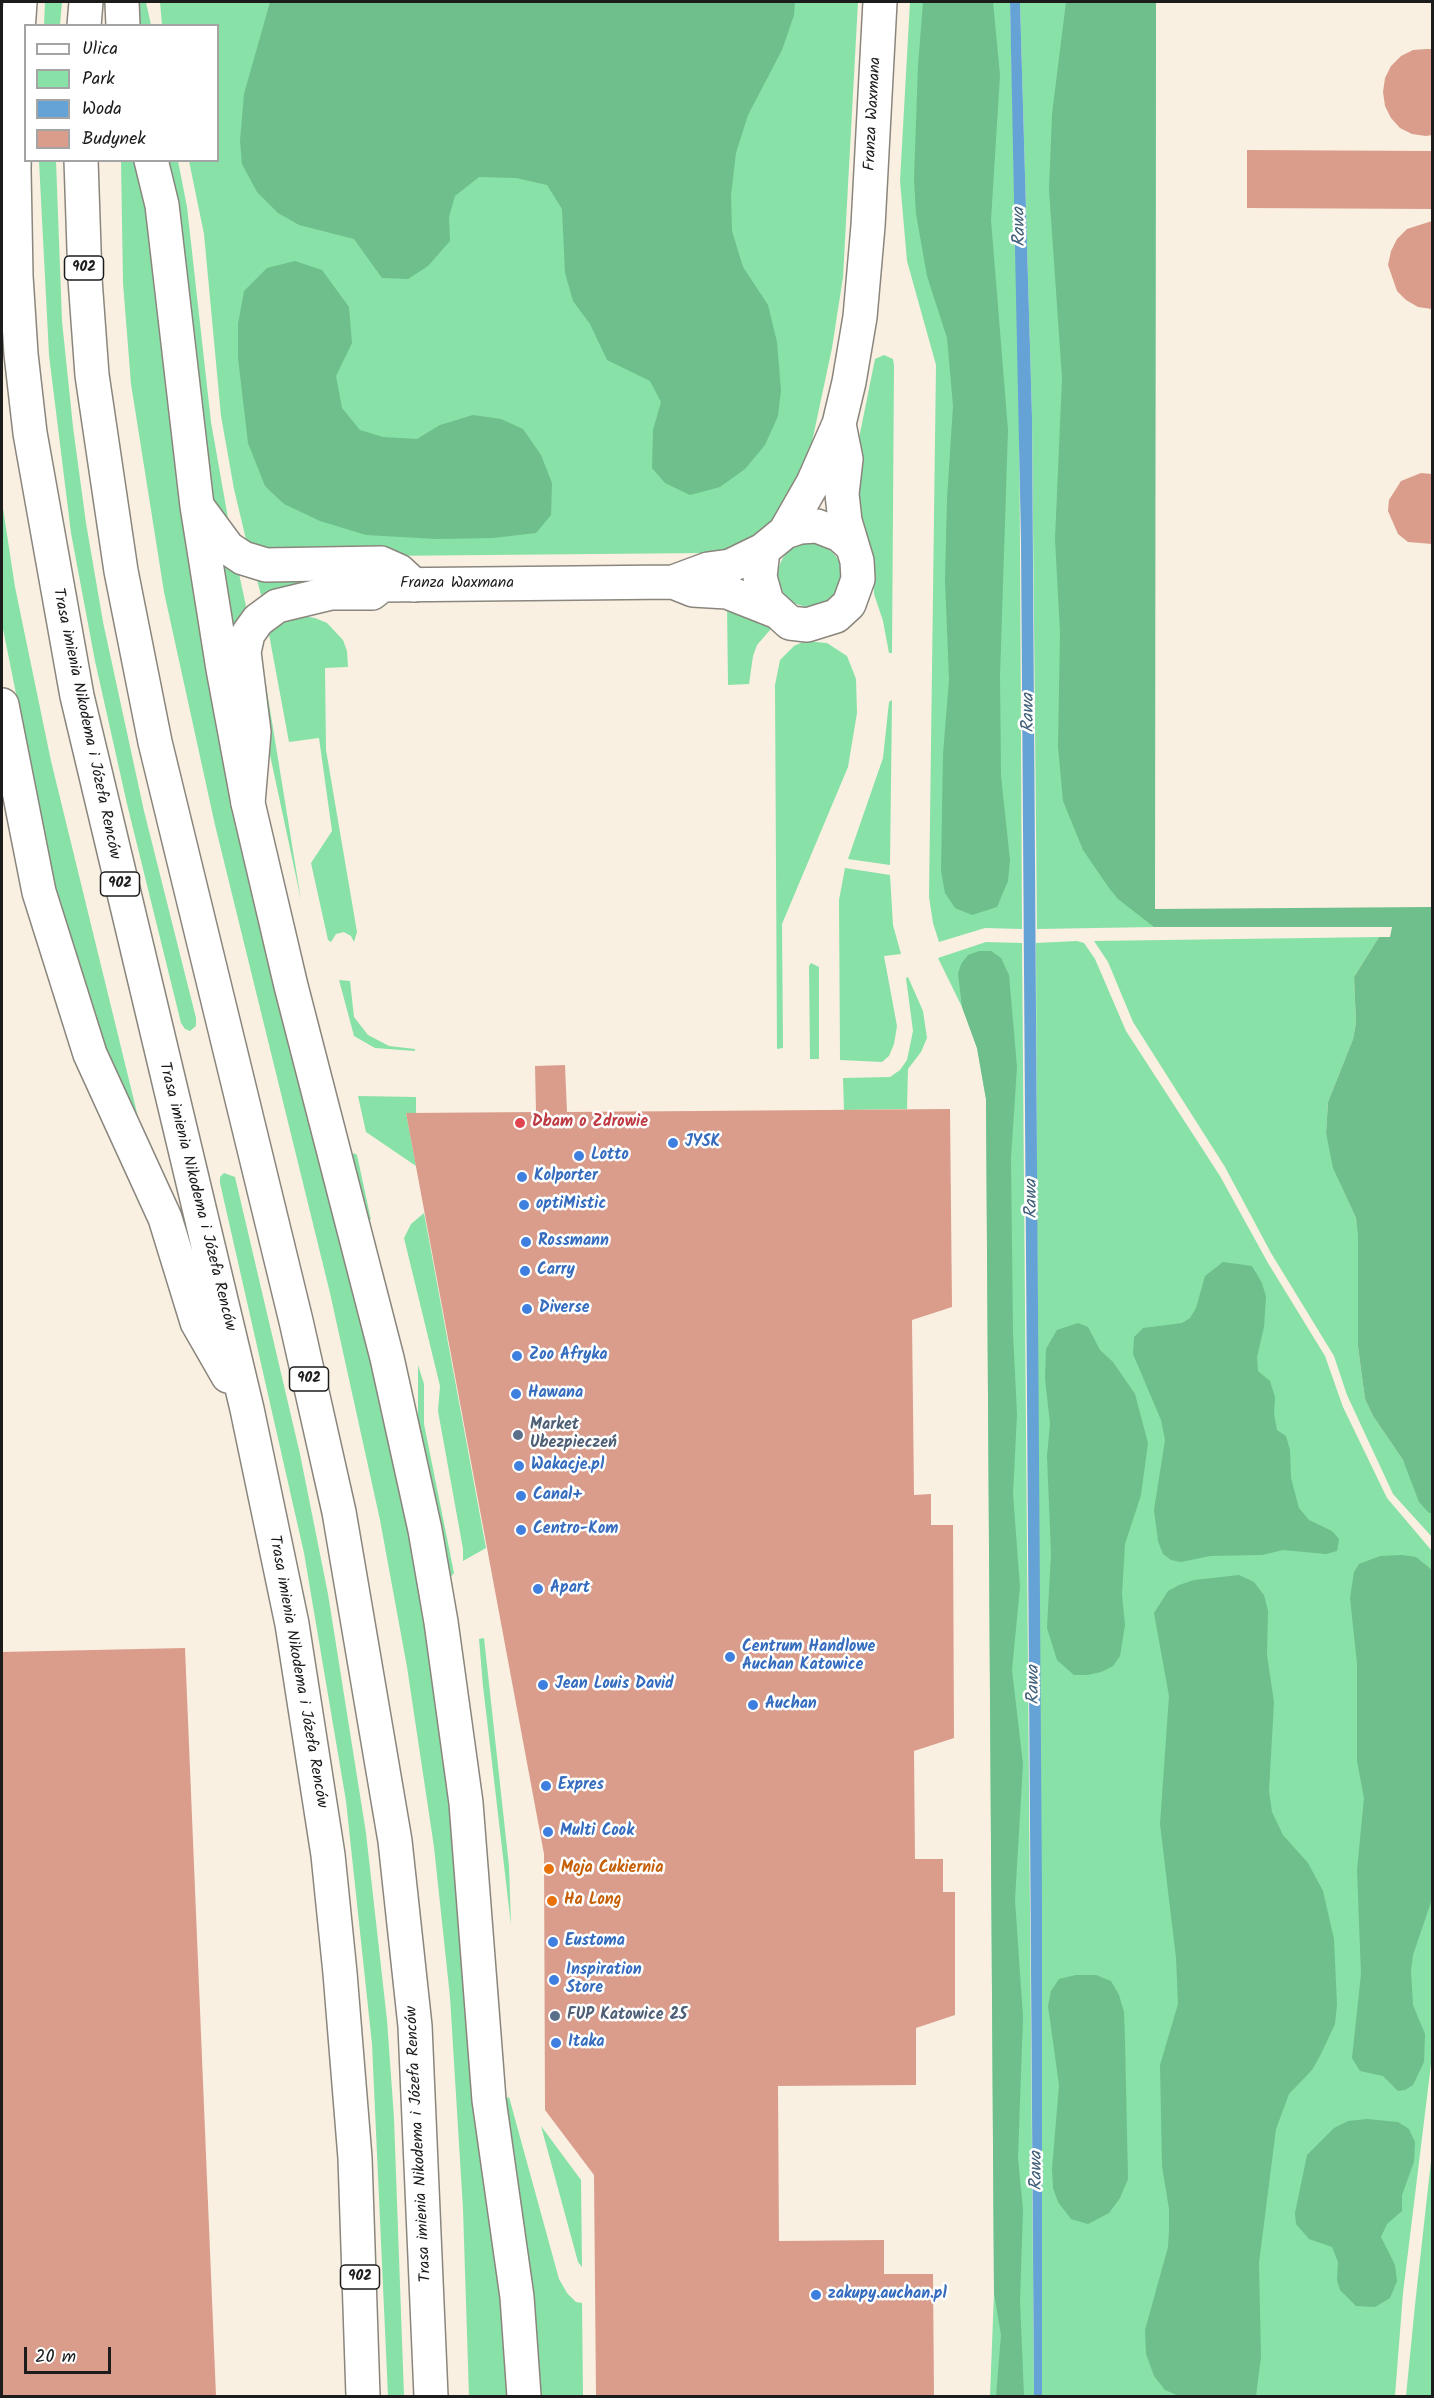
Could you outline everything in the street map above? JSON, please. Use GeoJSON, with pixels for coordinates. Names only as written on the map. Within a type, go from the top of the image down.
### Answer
{"type":"FeatureCollection","features":[{"type":"Feature","properties":{"kind":"main road","name":"Trasa imienia Nikodema i Józefa Renców"},"geometry":{"type":"LineString","coordinates":[[20,2],[16,60],[14,170],[16,276],[21,354],[41,500],[79,707],[247,1409],[292,1624],[328,1855],[341,1985],[355,2158],[363,2397]]}},
{"type":"Feature","properties":{"kind":"main road"},"geometry":{"type":"LineString","coordinates":[[84,24],[86,2]]}},
{"type":"Feature","properties":{"kind":"main road"},"geometry":{"type":"LineString","coordinates":[[122,2],[123,24]]}},
{"type":"Feature","properties":{"kind":"main road","name":"Franza Waxmana"},"geometry":{"type":"LineString","coordinates":[[839,424],[860,317],[868,226],[880,2]]}},
{"type":"Feature","properties":{"kind":"main road","name":"Trasa imienia Nikodema i Józefa Renców"},"geometry":{"type":"LineString","coordinates":[[81,162],[85,279],[92,375],[121,572],[158,753],[296,1321],[339,1512],[391,1818],[415,2026],[431,2397]]}},
{"type":"Feature","properties":{"kind":"main road"},"geometry":{"type":"LineString","coordinates":[[151,162],[162,205],[197,506],[223,669],[248,803],[291,986],[387,1358],[411,1463],[439,1610],[466,1803],[489,2100],[517,2297],[524,2397]]}},
{"type":"Feature","properties":{"kind":"main road"},"geometry":{"type":"LineString","coordinates":[[775,612],[767,602],[760,577],[774,541],[813,483],[839,424]]}},
{"type":"Feature","properties":{"kind":"main road"},"geometry":{"type":"LineString","coordinates":[[673,582],[693,590],[727,592],[775,612],[790,623],[807,626],[836,616],[849,604],[858,579],[857,561],[851,545],[842,494],[846,459],[839,424]]}},
{"type":"Feature","properties":{"kind":"main road"},"geometry":{"type":"LineString","coordinates":[[197,506],[228,548],[243,558],[266,565],[381,563],[399,571],[414,585]]}},
{"type":"Feature","properties":{"kind":"main road"},"geometry":{"type":"LineString","coordinates":[[673,582],[708,569],[730,566],[800,527],[817,526],[840,535],[851,545]]}},
{"type":"Feature","properties":{"kind":"main road","name":"Franza Waxmana"},"geometry":{"type":"LineString","coordinates":[[248,803],[254,732],[244,658],[248,634],[267,613],[293,600],[331,593],[372,593],[382,585],[673,582]]}},
{"type":"Feature","properties":{"kind":"main road"},"geometry":{"type":"LineString","coordinates":[[2,705],[39,892],[90,1054],[165,1218],[197,1322],[247,1409]]}},
{"type":"Feature","properties":{"kind":"green space"},"geometry":{"type":"Polygon","coordinates":[[[45,2],[62,2],[60,24],[44,24],[45,2]]]}},
{"type":"Feature","properties":{"kind":"green space"},"geometry":{"type":"Polygon","coordinates":[[[137,2],[146,2],[151,24],[140,24],[137,2]]]}},
{"type":"Feature","properties":{"kind":"green space"},"geometry":{"type":"Polygon","coordinates":[[[160,2],[858,2],[843,277],[832,348],[809,456],[784,510],[761,533],[732,548],[705,553],[268,557],[249,552],[234,489],[221,416],[204,234],[189,162],[219,162],[219,24],[162,24],[160,2]]]}},
{"type":"Feature","properties":{"kind":"green space"},"geometry":{"type":"Polygon","coordinates":[[[270,2],[795,2],[794,15],[782,50],[748,115],[736,153],[731,195],[732,231],[743,267],[768,305],[777,342],[781,390],[778,416],[765,445],[745,469],[720,487],[690,495],[665,483],[652,468],[653,430],[661,402],[650,381],[607,360],[590,324],[573,301],[565,273],[562,209],[547,185],[516,178],[479,177],[455,196],[449,217],[450,241],[428,266],[408,279],[382,278],[354,239],[299,225],[278,213],[257,192],[242,164],[240,141],[244,94],[270,2]]]}},
{"type":"Feature","properties":{"kind":"green space"},"geometry":{"type":"Polygon","coordinates":[[[910,2],[1010,2],[1019,358],[1022,929],[985,928],[939,942],[929,897],[936,365],[907,261],[900,181],[910,2]]]}},
{"type":"Feature","properties":{"kind":"green space"},"geometry":{"type":"Polygon","coordinates":[[[923,2],[993,2],[1000,75],[991,220],[1008,430],[1000,676],[1001,776],[1010,860],[1008,881],[997,907],[972,915],[955,908],[945,893],[941,871],[943,754],[949,680],[945,580],[947,499],[953,406],[947,338],[927,276],[916,214],[914,179],[923,2]]]}},
{"type":"Feature","properties":{"kind":"green space"},"geometry":{"type":"Polygon","coordinates":[[[1020,2],[1156,2],[1154,927],[1037,929],[1032,417],[1020,2]]]}},
{"type":"Feature","properties":{"kind":"green space"},"geometry":{"type":"Polygon","coordinates":[[[1066,2],[1156,2],[1155,909],[1432,907],[1432,1513],[1429,1513],[1419,1502],[1403,1460],[1373,1416],[1365,1399],[1358,1347],[1356,1218],[1333,1168],[1326,1133],[1328,1102],[1353,1039],[1356,1023],[1354,977],[1379,937],[1390,937],[1392,927],[1154,927],[1118,899],[1109,888],[1083,850],[1063,801],[1058,747],[1060,632],[1055,539],[1062,378],[1049,190],[1052,114],[1066,2]]]}},
{"type":"Feature","properties":{"kind":"green space"},"geometry":{"type":"Polygon","coordinates":[[[39,162],[56,162],[62,321],[86,523],[103,622],[144,811],[196,1018],[196,1026],[190,1031],[185,1029],[181,1023],[127,804],[95,661],[71,533],[49,355],[39,162]]]}},
{"type":"Feature","properties":{"kind":"green space"},"geometry":{"type":"Polygon","coordinates":[[[121,162],[138,162],[153,248],[396,1457],[428,1631],[451,1815],[503,2307],[509,2396],[469,2396],[463,2209],[450,1997],[434,1847],[407,1667],[380,1520],[330,1293],[215,825],[164,592],[131,384],[123,283],[121,162]]]}},
{"type":"Feature","properties":{"kind":"green space"},"geometry":{"type":"Polygon","coordinates":[[[169,162],[178,162],[187,207],[211,422],[232,541],[214,510],[178,209],[169,162]]]}},
{"type":"Feature","properties":{"kind":"green space"},"geometry":{"type":"Polygon","coordinates":[[[295,261],[322,270],[349,307],[352,343],[336,376],[342,408],[360,430],[383,437],[417,439],[440,425],[473,415],[501,419],[523,429],[541,455],[552,483],[551,515],[536,533],[493,538],[436,539],[366,535],[320,521],[284,504],[265,486],[248,443],[238,358],[238,324],[244,291],[267,268],[295,261]]]}},
{"type":"Feature","properties":{"kind":"green space"},"geometry":{"type":"Polygon","coordinates":[[[884,355],[893,359],[894,365],[892,653],[889,653],[883,621],[874,594],[873,567],[860,528],[854,463],[875,359],[884,355]]]}},
{"type":"Feature","properties":{"kind":"green space"},"geometry":{"type":"Polygon","coordinates":[[[2,502],[15,587],[51,761],[140,1125],[106,1062],[65,937],[2,624],[2,502]]]}},
{"type":"Feature","properties":{"kind":"green space"},"geometry":{"type":"Polygon","coordinates":[[[810,543],[828,549],[836,557],[842,575],[836,593],[828,601],[810,607],[792,601],[784,593],[778,575],[784,557],[792,549],[810,543]]]}},
{"type":"Feature","properties":{"kind":"green space"},"geometry":{"type":"Polygon","coordinates":[[[221,560],[238,569],[246,606],[234,625],[230,622],[221,560]]]}},
{"type":"Feature","properties":{"kind":"green space"},"geometry":{"type":"Polygon","coordinates":[[[256,576],[321,581],[276,588],[261,595],[256,576]]]}},
{"type":"Feature","properties":{"kind":"green space"},"geometry":{"type":"Polygon","coordinates":[[[727,603],[770,626],[770,630],[757,645],[753,656],[749,684],[728,685],[727,603]]]}},
{"type":"Feature","properties":{"kind":"green space"},"geometry":{"type":"Polygon","coordinates":[[[304,616],[327,623],[343,640],[347,651],[348,667],[325,668],[326,750],[357,932],[354,942],[351,936],[344,932],[336,934],[331,942],[328,940],[311,863],[332,831],[319,738],[289,742],[268,629],[279,620],[304,616]]]}},
{"type":"Feature","properties":{"kind":"green space"},"geometry":{"type":"Polygon","coordinates":[[[805,641],[827,643],[847,656],[856,679],[857,713],[848,767],[782,924],[783,1048],[777,1049],[775,685],[780,660],[794,646],[805,641]]]}},
{"type":"Feature","properties":{"kind":"green space"},"geometry":{"type":"Polygon","coordinates":[[[257,647],[266,685],[301,900],[260,708],[257,647]]]}},
{"type":"Feature","properties":{"kind":"green space"},"geometry":{"type":"Polygon","coordinates":[[[892,700],[890,865],[848,859],[883,758],[889,702],[892,700]]]}},
{"type":"Feature","properties":{"kind":"green space"},"geometry":{"type":"Polygon","coordinates":[[[845,868],[890,875],[893,925],[901,954],[884,956],[897,1026],[889,1056],[882,1062],[840,1060],[839,900],[845,868]]]}},
{"type":"Feature","properties":{"kind":"green space"},"geometry":{"type":"Polygon","coordinates":[[[1379,937],[1354,977],[1356,1023],[1353,1039],[1328,1102],[1326,1133],[1341,1185],[1356,1218],[1359,1235],[1358,1347],[1365,1399],[1373,1416],[1403,1460],[1429,1513],[1432,1513],[1432,1537],[1393,1494],[1347,1395],[1334,1356],[1271,1253],[1225,1167],[1133,1022],[1108,962],[1094,941],[1379,937]]]}},
{"type":"Feature","properties":{"kind":"green space"},"geometry":{"type":"Polygon","coordinates":[[[1077,941],[1084,943],[1095,959],[1126,1031],[1220,1176],[1268,1263],[1325,1356],[1343,1407],[1387,1498],[1432,1551],[1432,2056],[1403,2293],[1395,2396],[1042,2396],[1036,943],[1077,941]]]}},
{"type":"Feature","properties":{"kind":"green space"},"geometry":{"type":"Polygon","coordinates":[[[986,942],[1022,943],[1034,2396],[990,2396],[994,2293],[986,1099],[977,1048],[962,1007],[938,958],[986,942]]]}},
{"type":"Feature","properties":{"kind":"green space"},"geometry":{"type":"Polygon","coordinates":[[[979,951],[991,951],[1001,958],[1009,975],[1017,1067],[1011,1158],[1013,1333],[1017,1414],[1013,1494],[1020,1587],[1012,1670],[1023,1764],[1015,1900],[1023,2017],[1018,2158],[1023,2209],[1020,2301],[1024,2396],[996,2396],[1001,2335],[994,2293],[986,1099],[977,1048],[962,1007],[958,974],[961,964],[968,955],[979,951]]]}},
{"type":"Feature","properties":{"kind":"green space"},"geometry":{"type":"Polygon","coordinates":[[[811,963],[819,967],[819,1059],[810,1059],[809,966],[811,963]]]}},
{"type":"Feature","properties":{"kind":"green space"},"geometry":{"type":"Polygon","coordinates":[[[908,977],[923,1011],[927,1038],[921,1052],[908,1069],[907,1109],[844,1110],[843,1078],[890,1077],[900,1070],[907,1060],[913,1031],[906,978],[908,977]]]}},
{"type":"Feature","properties":{"kind":"green space"},"geometry":{"type":"Polygon","coordinates":[[[339,980],[350,981],[354,1017],[368,1035],[389,1046],[415,1049],[415,1051],[375,1048],[354,1036],[339,980]]]}},
{"type":"Feature","properties":{"kind":"green space"},"geometry":{"type":"Polygon","coordinates":[[[358,1096],[416,1097],[416,1113],[406,1113],[416,1166],[366,1132],[358,1096]]]}},
{"type":"Feature","properties":{"kind":"green space"},"geometry":{"type":"Polygon","coordinates":[[[354,1153],[357,1155],[371,1220],[368,1219],[351,1157],[354,1153]]]}},
{"type":"Feature","properties":{"kind":"green space"},"geometry":{"type":"Polygon","coordinates":[[[224,1173],[235,1177],[300,1454],[328,1594],[366,1833],[387,2020],[394,2118],[404,2396],[388,2396],[372,2044],[346,1801],[304,1553],[220,1183],[220,1177],[224,1173]]]}},
{"type":"Feature","properties":{"kind":"green space"},"geometry":{"type":"Polygon","coordinates":[[[424,1213],[486,1548],[463,1561],[463,1549],[438,1411],[440,1386],[404,1238],[411,1224],[424,1213]]]}},
{"type":"Feature","properties":{"kind":"green space"},"geometry":{"type":"Polygon","coordinates":[[[1223,1262],[1252,1266],[1262,1283],[1266,1297],[1264,1327],[1257,1357],[1258,1371],[1270,1381],[1275,1397],[1274,1414],[1277,1430],[1286,1436],[1290,1450],[1291,1478],[1299,1508],[1309,1520],[1332,1531],[1339,1539],[1337,1551],[1326,1554],[1283,1550],[1262,1555],[1210,1556],[1181,1562],[1171,1560],[1163,1554],[1158,1541],[1154,1510],[1165,1440],[1161,1420],[1133,1354],[1134,1337],[1143,1328],[1182,1323],[1190,1318],[1196,1308],[1205,1276],[1223,1262]]]}},
{"type":"Feature","properties":{"kind":"green space"},"geometry":{"type":"Polygon","coordinates":[[[1078,1323],[1088,1327],[1100,1350],[1113,1362],[1135,1394],[1148,1443],[1141,1495],[1125,1544],[1122,1595],[1125,1625],[1120,1656],[1113,1666],[1087,1675],[1074,1675],[1057,1660],[1047,1628],[1051,1554],[1047,1456],[1050,1424],[1045,1378],[1046,1349],[1057,1330],[1078,1323]]]}},
{"type":"Feature","properties":{"kind":"green space"},"geometry":{"type":"Polygon","coordinates":[[[418,1365],[424,1384],[424,1424],[454,1573],[448,1580],[418,1425],[418,1365]]]}},
{"type":"Feature","properties":{"kind":"green space"},"geometry":{"type":"Polygon","coordinates":[[[1380,1556],[1416,1557],[1432,1570],[1432,1899],[1413,1955],[1411,1971],[1413,2005],[1425,2034],[1424,2062],[1413,2085],[1398,2091],[1383,2076],[1360,2071],[1352,2058],[1361,1974],[1357,1870],[1364,1798],[1357,1761],[1357,1664],[1350,1598],[1354,1572],[1359,1564],[1380,1556]]]}},
{"type":"Feature","properties":{"kind":"green space"},"geometry":{"type":"Polygon","coordinates":[[[1239,1575],[1254,1582],[1264,1595],[1268,1611],[1267,1655],[1274,1702],[1269,1791],[1272,1812],[1283,1835],[1308,1863],[1323,1891],[1334,1939],[1337,2005],[1335,2024],[1320,2056],[1312,2070],[1289,2094],[1276,2129],[1259,2263],[1261,2357],[1256,2396],[1179,2396],[1165,2390],[1154,2376],[1146,2354],[1145,2330],[1168,2247],[1169,2209],[1162,2166],[1160,2065],[1178,2004],[1176,1958],[1160,1824],[1169,1696],[1154,1613],[1168,1591],[1179,1585],[1194,1580],[1239,1575]]]}},
{"type":"Feature","properties":{"kind":"green space"},"geometry":{"type":"Polygon","coordinates":[[[484,1638],[509,1866],[511,1925],[483,1686],[479,1639],[484,1638]]]}},
{"type":"Feature","properties":{"kind":"green space"},"geometry":{"type":"Polygon","coordinates":[[[1076,1975],[1096,1975],[1111,1981],[1119,1995],[1124,2012],[1128,2179],[1120,2198],[1109,2213],[1088,2224],[1071,2219],[1058,2202],[1053,2188],[1052,2169],[1059,2085],[1048,2006],[1051,1991],[1059,1979],[1076,1975]]]}},
{"type":"Feature","properties":{"kind":"green space"},"geometry":{"type":"Polygon","coordinates":[[[509,2097],[559,2279],[567,2293],[576,2302],[582,2303],[583,2396],[541,2396],[535,2315],[505,2099],[509,2097]]]}},
{"type":"Feature","properties":{"kind":"green space"},"geometry":{"type":"Polygon","coordinates":[[[1367,2119],[1398,2122],[1409,2129],[1415,2142],[1414,2162],[1402,2195],[1402,2211],[1387,2224],[1381,2237],[1395,2265],[1397,2281],[1390,2298],[1375,2307],[1356,2306],[1340,2290],[1337,2280],[1338,2262],[1332,2247],[1309,2239],[1296,2224],[1295,2213],[1307,2155],[1334,2128],[1348,2121],[1367,2119]]]}},
{"type":"Feature","properties":{"kind":"green space"},"geometry":{"type":"Polygon","coordinates":[[[541,2126],[581,2180],[582,2267],[578,2262],[541,2126]]]}},
{"type":"Feature","properties":{"kind":"green space"},"geometry":{"type":"Polygon","coordinates":[[[1432,2152],[1432,2396],[1406,2396],[1415,2305],[1432,2152]]]}},
{"type":"Feature","properties":{"kind":"water","name":"Rawa"},"geometry":{"type":"Polygon","coordinates":[[[1010,2],[1020,2],[1032,417],[1042,1903],[1042,2396],[1034,2396],[1021,541],[1010,2]]]}},
{"type":"Feature","properties":{"kind":"building"},"geometry":{"type":"Polygon","coordinates":[[[1432,49],[1432,135],[1412,134],[1400,128],[1391,118],[1385,106],[1383,92],[1385,78],[1391,66],[1401,56],[1413,50],[1432,49]]]}},
{"type":"Feature","properties":{"kind":"building"},"geometry":{"type":"Polygon","coordinates":[[[1247,150],[1432,151],[1432,209],[1247,208],[1247,150]]]}},
{"type":"Feature","properties":{"kind":"building"},"geometry":{"type":"Polygon","coordinates":[[[1432,221],[1432,309],[1418,307],[1397,291],[1388,265],[1397,239],[1407,229],[1432,221]]]}},
{"type":"Feature","properties":{"kind":"building"},"geometry":{"type":"Polygon","coordinates":[[[1421,473],[1432,474],[1432,544],[1408,542],[1398,534],[1388,511],[1389,500],[1401,481],[1421,473]]]}},
{"type":"Feature","properties":{"kind":"building","name":"Centrum Handlowe Auchan Katowice"},"geometry":{"type":"Polygon","coordinates":[[[565,1065],[567,1112],[950,1109],[952,1307],[912,1320],[914,1495],[931,1494],[931,1525],[953,1525],[954,1738],[914,1751],[915,1859],[943,1859],[943,1892],[955,1892],[955,2015],[916,2028],[916,2085],[778,2086],[779,2241],[884,2240],[884,2274],[933,2274],[934,2396],[596,2396],[594,2175],[545,2110],[544,1854],[406,1113],[536,1112],[535,1066],[565,1065]]]}},
{"type":"Feature","properties":{"kind":"building"},"geometry":{"type":"Polygon","coordinates":[[[185,1648],[216,2396],[2,2396],[2,1652],[185,1648]]]}},
{"type":"Feature","properties":{"kind":"place","name":"Dbam o Zdrowie"},"geometry":{"type":"Point","coordinates":[520,1123]}},
{"type":"Feature","properties":{"kind":"place","name":"JYSK"},"geometry":{"type":"Point","coordinates":[673,1143]}},
{"type":"Feature","properties":{"kind":"place","name":"Lotto"},"geometry":{"type":"Point","coordinates":[579,1156]}},
{"type":"Feature","properties":{"kind":"place","name":"Kolporter"},"geometry":{"type":"Point","coordinates":[522,1177]}},
{"type":"Feature","properties":{"kind":"place","name":"optiMistic"},"geometry":{"type":"Point","coordinates":[524,1205]}},
{"type":"Feature","properties":{"kind":"place","name":"Rossmann"},"geometry":{"type":"Point","coordinates":[526,1242]}},
{"type":"Feature","properties":{"kind":"place","name":"Carry"},"geometry":{"type":"Point","coordinates":[525,1271]}},
{"type":"Feature","properties":{"kind":"place","name":"Diverse"},"geometry":{"type":"Point","coordinates":[527,1309]}},
{"type":"Feature","properties":{"kind":"place","name":"Zoo Afryka"},"geometry":{"type":"Point","coordinates":[517,1356]}},
{"type":"Feature","properties":{"kind":"place","name":"Hawana"},"geometry":{"type":"Point","coordinates":[516,1394]}},
{"type":"Feature","properties":{"kind":"place","name":"Market Ubezpieczeń"},"geometry":{"type":"Point","coordinates":[518,1435]}},
{"type":"Feature","properties":{"kind":"place","name":"Wakacje.pl"},"geometry":{"type":"Point","coordinates":[519,1466]}},
{"type":"Feature","properties":{"kind":"place","name":"Canal+"},"geometry":{"type":"Point","coordinates":[521,1496]}},
{"type":"Feature","properties":{"kind":"place","name":"Centro-Kom"},"geometry":{"type":"Point","coordinates":[521,1530]}},
{"type":"Feature","properties":{"kind":"place","name":"Apart"},"geometry":{"type":"Point","coordinates":[538,1589]}},
{"type":"Feature","properties":{"kind":"place","name":"Centrum Handlowe Auchan Katowice"},"geometry":{"type":"Point","coordinates":[730,1657]}},
{"type":"Feature","properties":{"kind":"place","name":"Jean Louis David"},"geometry":{"type":"Point","coordinates":[543,1685]}},
{"type":"Feature","properties":{"kind":"place","name":"Auchan"},"geometry":{"type":"Point","coordinates":[753,1705]}},
{"type":"Feature","properties":{"kind":"place","name":"Expres"},"geometry":{"type":"Point","coordinates":[546,1786]}},
{"type":"Feature","properties":{"kind":"place","name":"Multi Cook"},"geometry":{"type":"Point","coordinates":[548,1832]}},
{"type":"Feature","properties":{"kind":"place","name":"Moja Cukiernia"},"geometry":{"type":"Point","coordinates":[549,1869]}},
{"type":"Feature","properties":{"kind":"place","name":"Ha Long"},"geometry":{"type":"Point","coordinates":[552,1901]}},
{"type":"Feature","properties":{"kind":"place","name":"Eustoma"},"geometry":{"type":"Point","coordinates":[553,1942]}},
{"type":"Feature","properties":{"kind":"place","name":"Inspiration Store"},"geometry":{"type":"Point","coordinates":[554,1980]}},
{"type":"Feature","properties":{"kind":"place","name":"FUP Katowice 25"},"geometry":{"type":"Point","coordinates":[555,2016]}},
{"type":"Feature","properties":{"kind":"place","name":"Itaka"},"geometry":{"type":"Point","coordinates":[556,2043]}},
{"type":"Feature","properties":{"kind":"place","name":"zakupy.auchan.pl"},"geometry":{"type":"Point","coordinates":[816,2295]}}]}
